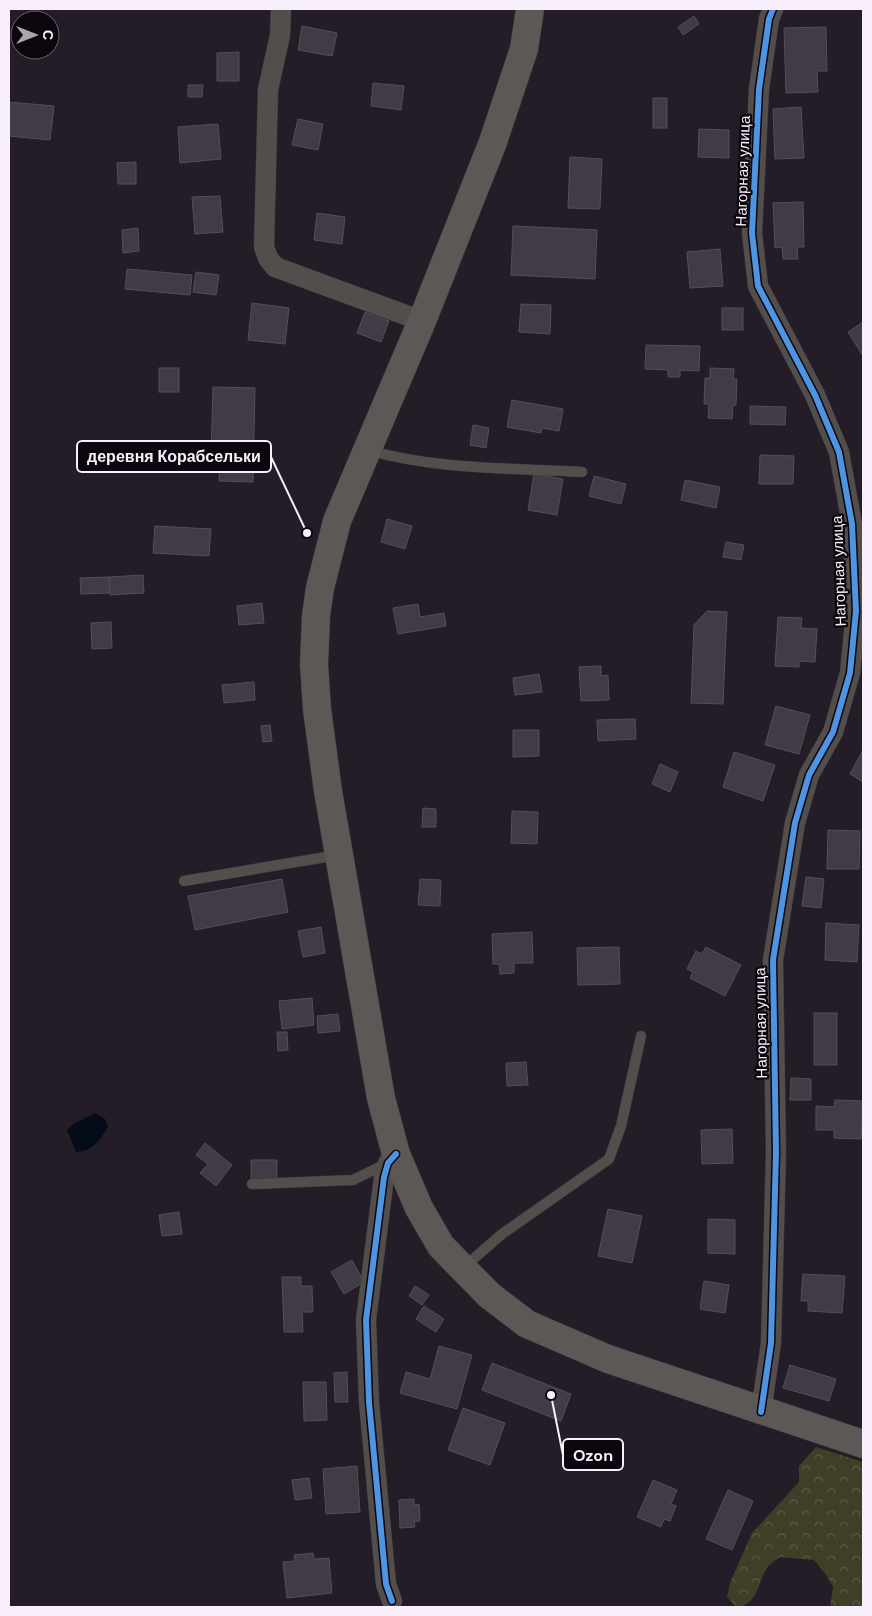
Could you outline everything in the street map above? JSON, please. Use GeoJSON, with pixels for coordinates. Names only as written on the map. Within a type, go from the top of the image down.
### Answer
{"type":"FeatureCollection","features":[{"type":"Feature","properties":{"kind":"main road"},"geometry":{"type":"LineString","coordinates":[[530,9],[524,49],[493,142],[422,321],[337,521],[322,579],[316,616],[314,664],[317,709],[339,854],[392,1159],[441,1246],[489,1295],[527,1324],[608,1359],[761,1412],[863,1444]]}},
{"type":"Feature","properties":{"kind":"street"},"geometry":{"type":"LineString","coordinates":[[281,9],[280,34],[268,90],[264,247],[268,258],[275,267],[422,321]]}},
{"type":"Feature","properties":{"kind":"street","name":"Нагорная улица"},"geometry":{"type":"LineString","coordinates":[[761,1412],[771,1343],[776,1152],[773,960],[795,823],[809,775],[833,732],[850,673],[856,611],[852,524],[839,452],[816,395],[758,286],[752,233],[759,89],[769,19],[773,9]]}},
{"type":"Feature","properties":{"kind":"street"},"geometry":{"type":"LineString","coordinates":[[392,1159],[384,1178],[366,1320],[369,1402],[386,1584],[392,1601]]}},
{"type":"Feature","properties":{"kind":"lane"},"geometry":{"type":"LineString","coordinates":[[367,450],[395,458],[461,466],[582,472]]}},
{"type":"Feature","properties":{"kind":"lane"},"geometry":{"type":"LineString","coordinates":[[184,881],[339,854]]}},
{"type":"Feature","properties":{"kind":"lane"},"geometry":{"type":"LineString","coordinates":[[462,1269],[502,1234],[609,1159],[621,1126],[640,1036]]}},
{"type":"Feature","properties":{"kind":"lane"},"geometry":{"type":"LineString","coordinates":[[252,1184],[353,1180],[392,1159]]}},
{"type":"Feature","properties":{"kind":"green space"},"geometry":{"type":"Polygon","coordinates":[[[816,1447],[863,1462],[863,1607],[830,1607],[833,1587],[825,1573],[814,1560],[780,1557],[766,1569],[752,1599],[743,1606],[736,1607],[727,1597],[731,1580],[752,1533],[799,1482],[799,1466],[816,1447]]]}},
{"type":"Feature","properties":{"kind":"shaded area"},"geometry":{"type":"Polygon","coordinates":[[[95,1113],[105,1119],[108,1126],[96,1144],[76,1152],[67,1130],[75,1123],[95,1113]]]}},
{"type":"Feature","properties":{"kind":"building"},"geometry":{"type":"Polygon","coordinates":[[[694,16],[699,24],[683,35],[678,27],[694,16]]]}},
{"type":"Feature","properties":{"kind":"building"},"geometry":{"type":"Polygon","coordinates":[[[302,26],[337,33],[332,56],[298,50],[302,26]]]}},
{"type":"Feature","properties":{"kind":"building"},"geometry":{"type":"Polygon","coordinates":[[[826,27],[827,71],[817,71],[818,92],[786,93],[784,28],[826,27]]]}},
{"type":"Feature","properties":{"kind":"building"},"geometry":{"type":"Polygon","coordinates":[[[239,52],[239,81],[217,81],[217,53],[239,52]]]}},
{"type":"Feature","properties":{"kind":"building"},"geometry":{"type":"Polygon","coordinates":[[[373,83],[404,86],[401,110],[371,106],[373,83]]]}},
{"type":"Feature","properties":{"kind":"building"},"geometry":{"type":"Polygon","coordinates":[[[188,85],[203,85],[202,97],[188,97],[188,85]]]}},
{"type":"Feature","properties":{"kind":"building"},"geometry":{"type":"Polygon","coordinates":[[[653,98],[667,98],[667,128],[653,128],[653,98]]]}},
{"type":"Feature","properties":{"kind":"building"},"geometry":{"type":"Polygon","coordinates":[[[9,102],[54,106],[50,140],[9,136],[9,102]]]}},
{"type":"Feature","properties":{"kind":"building"},"geometry":{"type":"Polygon","coordinates":[[[801,107],[804,158],[775,159],[773,109],[801,107]]]}},
{"type":"Feature","properties":{"kind":"building"},"geometry":{"type":"Polygon","coordinates":[[[298,119],[323,124],[318,150],[292,145],[298,119]]]}},
{"type":"Feature","properties":{"kind":"building"},"geometry":{"type":"Polygon","coordinates":[[[218,124],[221,159],[180,163],[178,127],[218,124]]]}},
{"type":"Feature","properties":{"kind":"building"},"geometry":{"type":"Polygon","coordinates":[[[699,129],[729,130],[729,158],[698,157],[699,129]]]}},
{"type":"Feature","properties":{"kind":"building"},"geometry":{"type":"Polygon","coordinates":[[[570,157],[602,159],[600,209],[568,208],[570,157]]]}},
{"type":"Feature","properties":{"kind":"building"},"geometry":{"type":"Polygon","coordinates":[[[136,162],[136,184],[118,184],[117,163],[136,162]]]}},
{"type":"Feature","properties":{"kind":"building"},"geometry":{"type":"Polygon","coordinates":[[[220,196],[223,232],[195,234],[192,197],[220,196]]]}},
{"type":"Feature","properties":{"kind":"building"},"geometry":{"type":"Polygon","coordinates":[[[803,202],[804,247],[797,247],[798,259],[783,259],[782,247],[775,248],[773,203],[803,202]]]}},
{"type":"Feature","properties":{"kind":"building"},"geometry":{"type":"Polygon","coordinates":[[[317,213],[345,217],[342,244],[314,240],[317,213]]]}},
{"type":"Feature","properties":{"kind":"building"},"geometry":{"type":"Polygon","coordinates":[[[513,226],[597,230],[595,279],[511,275],[513,226]]]}},
{"type":"Feature","properties":{"kind":"building"},"geometry":{"type":"Polygon","coordinates":[[[138,228],[139,251],[123,253],[122,230],[138,228]]]}},
{"type":"Feature","properties":{"kind":"building"},"geometry":{"type":"Polygon","coordinates":[[[720,249],[723,286],[690,288],[687,252],[720,249]]]}},
{"type":"Feature","properties":{"kind":"building"},"geometry":{"type":"Polygon","coordinates":[[[127,269],[192,275],[190,295],[125,289],[127,269]]]}},
{"type":"Feature","properties":{"kind":"building"},"geometry":{"type":"Polygon","coordinates":[[[196,272],[219,275],[216,295],[193,292],[196,272]]]}},
{"type":"Feature","properties":{"kind":"building"},"geometry":{"type":"Polygon","coordinates":[[[252,303],[289,308],[285,344],[248,340],[252,303]]]}},
{"type":"Feature","properties":{"kind":"building"},"geometry":{"type":"Polygon","coordinates":[[[521,304],[551,305],[550,334],[519,332],[521,304]]]}},
{"type":"Feature","properties":{"kind":"building"},"geometry":{"type":"Polygon","coordinates":[[[722,308],[743,308],[743,330],[722,330],[722,308]]]}},
{"type":"Feature","properties":{"kind":"building"},"geometry":{"type":"Polygon","coordinates":[[[365,312],[389,321],[381,342],[357,333],[365,312]]]}},
{"type":"Feature","properties":{"kind":"building"},"geometry":{"type":"Polygon","coordinates":[[[863,322],[863,356],[848,332],[863,322]]]}},
{"type":"Feature","properties":{"kind":"building"},"geometry":{"type":"Polygon","coordinates":[[[646,345],[700,346],[699,371],[680,370],[680,377],[668,377],[668,370],[645,369],[646,345]]]}},
{"type":"Feature","properties":{"kind":"building"},"geometry":{"type":"Polygon","coordinates":[[[159,368],[179,368],[179,392],[159,392],[159,368]]]}},
{"type":"Feature","properties":{"kind":"building"},"geometry":{"type":"Polygon","coordinates":[[[710,368],[734,369],[733,379],[737,379],[736,405],[733,405],[732,419],[708,418],[709,404],[704,404],[705,378],[710,378],[710,368]]]}},
{"type":"Feature","properties":{"kind":"building"},"geometry":{"type":"Polygon","coordinates":[[[213,387],[255,388],[253,482],[219,481],[220,460],[211,459],[213,387]]]}},
{"type":"Feature","properties":{"kind":"building"},"geometry":{"type":"Polygon","coordinates":[[[512,400],[563,409],[559,431],[542,428],[541,433],[507,427],[512,400]]]}},
{"type":"Feature","properties":{"kind":"building"},"geometry":{"type":"Polygon","coordinates":[[[750,406],[786,407],[785,425],[750,424],[750,406]]]}},
{"type":"Feature","properties":{"kind":"building"},"geometry":{"type":"Polygon","coordinates":[[[473,425],[489,428],[486,448],[470,445],[473,425]]]}},
{"type":"Feature","properties":{"kind":"building"},"geometry":{"type":"Polygon","coordinates":[[[760,455],[794,456],[793,484],[759,484],[760,455]]]}},
{"type":"Feature","properties":{"kind":"building"},"geometry":{"type":"Polygon","coordinates":[[[534,474],[563,479],[557,515],[528,510],[534,474]]]}},
{"type":"Feature","properties":{"kind":"building"},"geometry":{"type":"Polygon","coordinates":[[[594,476],[626,484],[621,504],[589,496],[594,476]]]}},
{"type":"Feature","properties":{"kind":"building"},"geometry":{"type":"Polygon","coordinates":[[[685,480],[720,487],[716,508],[681,500],[685,480]]]}},
{"type":"Feature","properties":{"kind":"building"},"geometry":{"type":"Polygon","coordinates":[[[387,519],[412,526],[405,549],[381,542],[387,519]]]}},
{"type":"Feature","properties":{"kind":"building"},"geometry":{"type":"Polygon","coordinates":[[[155,526],[211,529],[209,556],[153,553],[155,526]]]}},
{"type":"Feature","properties":{"kind":"building"},"geometry":{"type":"Polygon","coordinates":[[[726,542],[744,545],[741,560],[723,557],[726,542]]]}},
{"type":"Feature","properties":{"kind":"building"},"geometry":{"type":"Polygon","coordinates":[[[143,575],[144,593],[110,595],[109,577],[143,575]]]}},
{"type":"Feature","properties":{"kind":"building"},"geometry":{"type":"Polygon","coordinates":[[[109,577],[110,593],[81,594],[80,578],[109,577]]]}},
{"type":"Feature","properties":{"kind":"building"},"geometry":{"type":"Polygon","coordinates":[[[262,603],[264,623],[239,625],[237,606],[262,603]]]}},
{"type":"Feature","properties":{"kind":"building"},"geometry":{"type":"Polygon","coordinates":[[[418,604],[420,617],[444,613],[446,626],[398,634],[393,608],[418,604]]]}},
{"type":"Feature","properties":{"kind":"building"},"geometry":{"type":"Polygon","coordinates":[[[707,611],[727,612],[723,704],[691,703],[694,625],[707,611]]]}},
{"type":"Feature","properties":{"kind":"building"},"geometry":{"type":"Polygon","coordinates":[[[778,617],[802,618],[801,628],[817,629],[815,662],[799,661],[799,667],[775,666],[778,617]]]}},
{"type":"Feature","properties":{"kind":"building"},"geometry":{"type":"Polygon","coordinates":[[[111,622],[112,648],[92,649],[91,623],[111,622]]]}},
{"type":"Feature","properties":{"kind":"building"},"geometry":{"type":"Polygon","coordinates":[[[601,666],[601,676],[608,675],[609,700],[581,701],[579,667],[601,666]]]}},
{"type":"Feature","properties":{"kind":"building"},"geometry":{"type":"Polygon","coordinates":[[[539,674],[542,692],[515,695],[513,678],[539,674]]]}},
{"type":"Feature","properties":{"kind":"building"},"geometry":{"type":"Polygon","coordinates":[[[254,682],[255,700],[224,703],[222,685],[254,682]]]}},
{"type":"Feature","properties":{"kind":"building"},"geometry":{"type":"Polygon","coordinates":[[[776,706],[810,715],[799,754],[765,745],[776,706]]]}},
{"type":"Feature","properties":{"kind":"building"},"geometry":{"type":"Polygon","coordinates":[[[635,719],[636,739],[598,741],[597,720],[635,719]]]}},
{"type":"Feature","properties":{"kind":"building"},"geometry":{"type":"Polygon","coordinates":[[[270,725],[272,741],[263,742],[261,726],[270,725]]]}},
{"type":"Feature","properties":{"kind":"building"},"geometry":{"type":"Polygon","coordinates":[[[513,730],[539,730],[539,756],[513,757],[513,730]]]}},
{"type":"Feature","properties":{"kind":"building"},"geometry":{"type":"Polygon","coordinates":[[[863,750],[863,782],[850,774],[863,750]]]}},
{"type":"Feature","properties":{"kind":"building"},"geometry":{"type":"Polygon","coordinates":[[[734,752],[775,765],[763,801],[723,787],[734,752]]]}},
{"type":"Feature","properties":{"kind":"building"},"geometry":{"type":"Polygon","coordinates":[[[660,764],[678,772],[670,792],[652,784],[660,764]]]}},
{"type":"Feature","properties":{"kind":"building"},"geometry":{"type":"Polygon","coordinates":[[[423,808],[436,809],[436,827],[422,827],[423,808]]]}},
{"type":"Feature","properties":{"kind":"building"},"geometry":{"type":"Polygon","coordinates":[[[512,811],[538,812],[537,844],[511,843],[512,811]]]}},
{"type":"Feature","properties":{"kind":"building"},"geometry":{"type":"Polygon","coordinates":[[[828,830],[860,831],[859,869],[827,869],[828,830]]]}},
{"type":"Feature","properties":{"kind":"building"},"geometry":{"type":"Polygon","coordinates":[[[806,877],[824,879],[821,908],[802,906],[806,877]]]}},
{"type":"Feature","properties":{"kind":"building"},"geometry":{"type":"Polygon","coordinates":[[[282,879],[288,912],[195,930],[188,896],[282,879]]]}},
{"type":"Feature","properties":{"kind":"building"},"geometry":{"type":"Polygon","coordinates":[[[420,879],[441,880],[440,906],[418,905],[420,879]]]}},
{"type":"Feature","properties":{"kind":"building"},"geometry":{"type":"Polygon","coordinates":[[[826,923],[859,925],[857,962],[825,960],[826,923]]]}},
{"type":"Feature","properties":{"kind":"building"},"geometry":{"type":"Polygon","coordinates":[[[321,927],[325,953],[303,957],[298,931],[321,927]]]}},
{"type":"Feature","properties":{"kind":"building"},"geometry":{"type":"Polygon","coordinates":[[[532,932],[533,963],[514,963],[514,973],[500,974],[499,964],[493,964],[492,934],[532,932]]]}},
{"type":"Feature","properties":{"kind":"building"},"geometry":{"type":"Polygon","coordinates":[[[619,947],[620,984],[578,985],[577,948],[619,947]]]}},
{"type":"Feature","properties":{"kind":"building"},"geometry":{"type":"Polygon","coordinates":[[[706,947],[741,965],[725,996],[690,978],[693,972],[687,969],[696,951],[702,954],[706,947]]]}},
{"type":"Feature","properties":{"kind":"building"},"geometry":{"type":"Polygon","coordinates":[[[312,998],[314,1025],[282,1029],[279,1001],[312,998]]]}},
{"type":"Feature","properties":{"kind":"building"},"geometry":{"type":"Polygon","coordinates":[[[814,1013],[837,1013],[837,1065],[814,1065],[814,1013]]]}},
{"type":"Feature","properties":{"kind":"building"},"geometry":{"type":"Polygon","coordinates":[[[338,1014],[340,1031],[318,1033],[317,1016],[338,1014]]]}},
{"type":"Feature","properties":{"kind":"building"},"geometry":{"type":"Polygon","coordinates":[[[277,1032],[287,1032],[288,1050],[278,1051],[277,1032]]]}},
{"type":"Feature","properties":{"kind":"building"},"geometry":{"type":"Polygon","coordinates":[[[526,1062],[528,1085],[507,1086],[506,1063],[526,1062]]]}},
{"type":"Feature","properties":{"kind":"building"},"geometry":{"type":"Polygon","coordinates":[[[791,1078],[811,1079],[811,1100],[790,1100],[791,1078]]]}},
{"type":"Feature","properties":{"kind":"building"},"geometry":{"type":"Polygon","coordinates":[[[835,1100],[863,1101],[861,1139],[834,1138],[834,1130],[816,1130],[816,1106],[834,1107],[835,1100]]]}},
{"type":"Feature","properties":{"kind":"building"},"geometry":{"type":"Polygon","coordinates":[[[732,1129],[733,1163],[702,1164],[701,1130],[732,1129]]]}},
{"type":"Feature","properties":{"kind":"building"},"geometry":{"type":"Polygon","coordinates":[[[205,1143],[232,1165],[216,1186],[200,1173],[208,1164],[196,1155],[205,1143]]]}},
{"type":"Feature","properties":{"kind":"building"},"geometry":{"type":"Polygon","coordinates":[[[251,1160],[277,1160],[277,1180],[251,1180],[251,1160]]]}},
{"type":"Feature","properties":{"kind":"building"},"geometry":{"type":"Polygon","coordinates":[[[608,1209],[642,1216],[632,1263],[598,1256],[608,1209]]]}},
{"type":"Feature","properties":{"kind":"building"},"geometry":{"type":"Polygon","coordinates":[[[179,1212],[182,1234],[162,1236],[159,1215],[179,1212]]]}},
{"type":"Feature","properties":{"kind":"building"},"geometry":{"type":"Polygon","coordinates":[[[708,1219],[735,1220],[735,1254],[708,1253],[708,1219]]]}},
{"type":"Feature","properties":{"kind":"building"},"geometry":{"type":"Polygon","coordinates":[[[352,1260],[364,1282],[344,1294],[331,1272],[352,1260]]]}},
{"type":"Feature","properties":{"kind":"building"},"geometry":{"type":"Polygon","coordinates":[[[803,1274],[845,1276],[842,1313],[808,1311],[808,1301],[801,1301],[803,1274]]]}},
{"type":"Feature","properties":{"kind":"building"},"geometry":{"type":"Polygon","coordinates":[[[282,1277],[301,1277],[301,1286],[312,1286],[313,1312],[302,1312],[303,1332],[284,1332],[282,1277]]]}},
{"type":"Feature","properties":{"kind":"building"},"geometry":{"type":"Polygon","coordinates":[[[704,1281],[729,1285],[725,1313],[700,1309],[704,1281]]]}},
{"type":"Feature","properties":{"kind":"building"},"geometry":{"type":"Polygon","coordinates":[[[415,1286],[429,1295],[422,1305],[409,1296],[415,1286]]]}},
{"type":"Feature","properties":{"kind":"building"},"geometry":{"type":"Polygon","coordinates":[[[424,1306],[444,1319],[436,1332],[416,1319],[424,1306]]]}},
{"type":"Feature","properties":{"kind":"building"},"geometry":{"type":"Polygon","coordinates":[[[439,1346],[472,1355],[457,1409],[400,1393],[406,1372],[430,1379],[439,1346]]]}},
{"type":"Feature","properties":{"kind":"building"},"geometry":{"type":"Polygon","coordinates":[[[492,1363],[571,1394],[561,1421],[482,1390],[492,1363]]]}},
{"type":"Feature","properties":{"kind":"building"},"geometry":{"type":"Polygon","coordinates":[[[790,1365],[836,1379],[829,1401],[783,1388],[790,1365]]]}},
{"type":"Feature","properties":{"kind":"building"},"geometry":{"type":"Polygon","coordinates":[[[347,1372],[348,1402],[335,1402],[334,1373],[347,1372]]]}},
{"type":"Feature","properties":{"kind":"building"},"geometry":{"type":"Polygon","coordinates":[[[303,1382],[326,1382],[327,1420],[304,1421],[303,1382]]]}},
{"type":"Feature","properties":{"kind":"building"},"geometry":{"type":"Polygon","coordinates":[[[463,1408],[505,1423],[490,1465],[448,1450],[463,1408]]]}},
{"type":"Feature","properties":{"kind":"building"},"geometry":{"type":"Polygon","coordinates":[[[357,1466],[360,1512],[326,1514],[323,1469],[357,1466]]]}},
{"type":"Feature","properties":{"kind":"building"},"geometry":{"type":"Polygon","coordinates":[[[309,1478],[312,1498],[295,1500],[292,1480],[309,1478]]]}},
{"type":"Feature","properties":{"kind":"building"},"geometry":{"type":"Polygon","coordinates":[[[653,1480],[677,1490],[671,1504],[676,1506],[670,1521],[664,1519],[661,1527],[637,1517],[653,1480]]]}},
{"type":"Feature","properties":{"kind":"building"},"geometry":{"type":"Polygon","coordinates":[[[728,1490],[753,1501],[732,1550],[706,1539],[728,1490]]]}},
{"type":"Feature","properties":{"kind":"building"},"geometry":{"type":"Polygon","coordinates":[[[414,1499],[414,1505],[419,1504],[420,1521],[414,1522],[415,1527],[400,1528],[399,1500],[414,1499]]]}},
{"type":"Feature","properties":{"kind":"building"},"geometry":{"type":"Polygon","coordinates":[[[313,1553],[314,1559],[329,1558],[332,1593],[287,1598],[283,1562],[295,1561],[294,1555],[313,1553]]]}},
{"type":"Feature","properties":{"kind":"cycle path"},"geometry":{"type":"LineString","coordinates":[[761,1412],[771,1343],[776,1152],[773,960],[795,823],[809,775],[833,732],[850,673],[856,611],[852,524],[839,452],[815,395],[758,286],[752,233],[759,89],[769,19],[773,9]]}},
{"type":"Feature","properties":{"kind":"cycle path"},"geometry":{"type":"LineString","coordinates":[[392,1601],[386,1584],[369,1402],[366,1320],[384,1177],[388,1163],[396,1154]]}},
{"type":"Feature","properties":{"kind":"place","name":"деревня Корабсельки"},"geometry":{"type":"Point","coordinates":[307,533]}},
{"type":"Feature","properties":{"kind":"place","name":"Ozon"},"geometry":{"type":"Point","coordinates":[551,1395]}}]}
